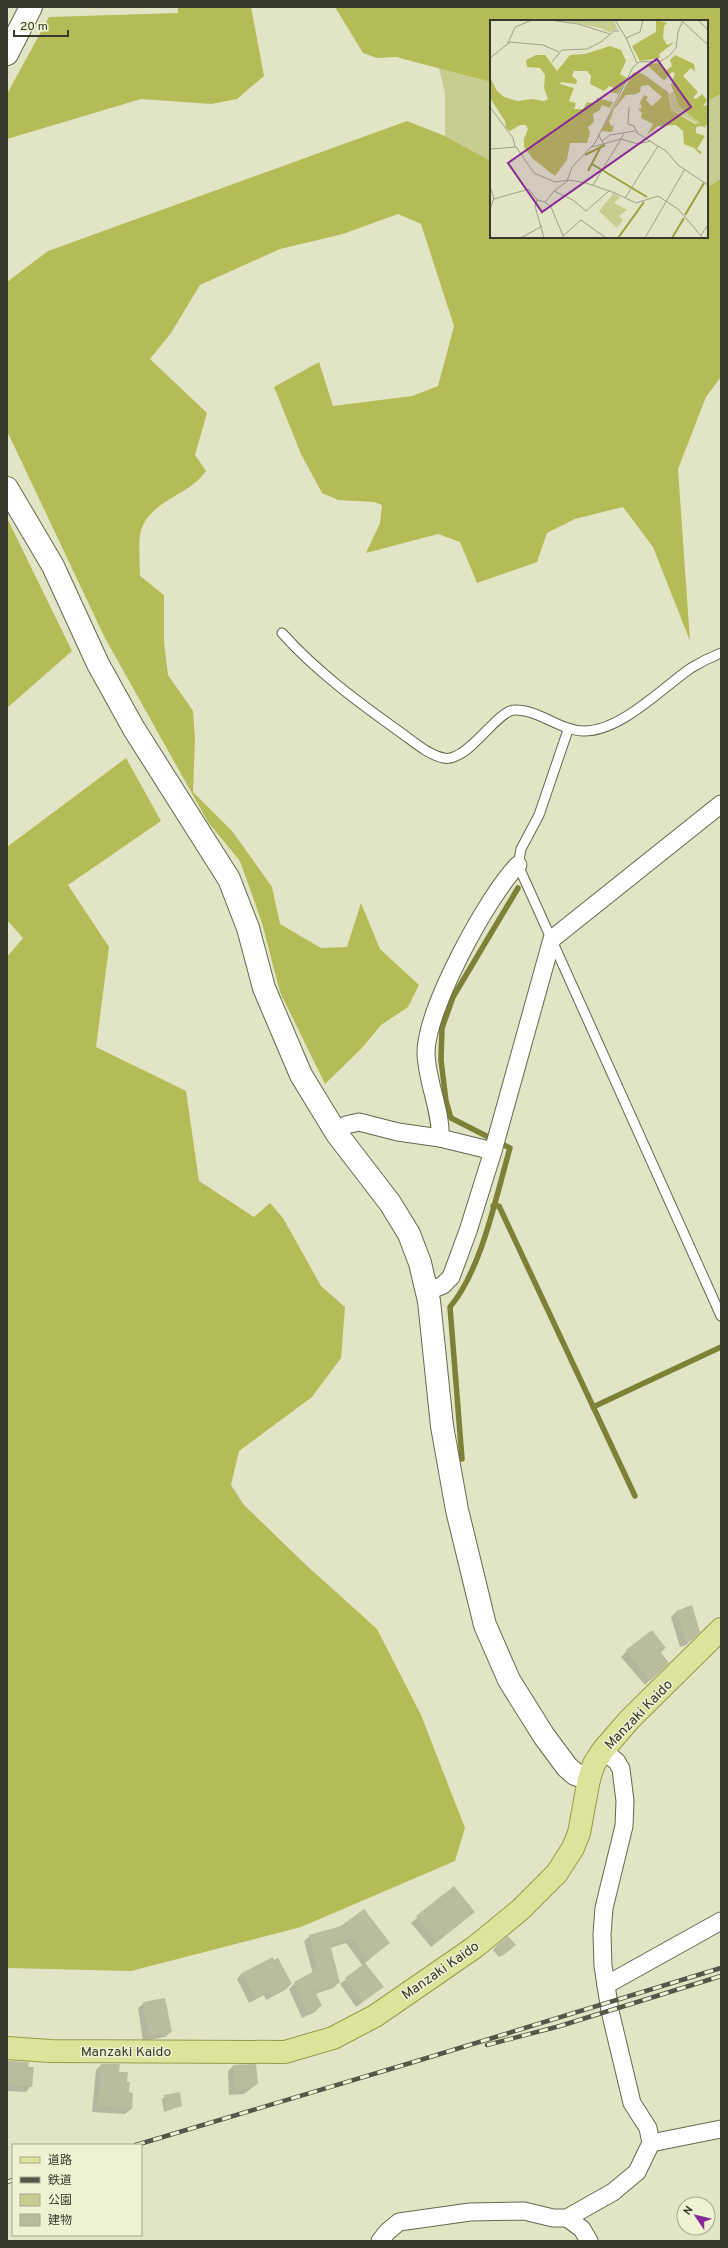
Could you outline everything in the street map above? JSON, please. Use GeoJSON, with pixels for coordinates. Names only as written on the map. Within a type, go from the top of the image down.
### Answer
{"type":"FeatureCollection","features":[{"type":"Feature","properties":{"kind":"main road","name":"Manzaki Kaido"},"geometry":{"type":"LineString","coordinates":[[7,2048],[50,2051],[141,2050],[262,2053],[285,2052],[333,2038],[375,2016],[446,1967],[520,1910],[557,1874],[573,1848],[579,1833],[589,1779],[594,1764],[603,1750],[630,1719],[721,1629]]}},
{"type":"Feature","properties":{"kind":"street"},"geometry":{"type":"LineString","coordinates":[[7,54],[31,7]]}},
{"type":"Feature","properties":{"kind":"street"},"geometry":{"type":"LineString","coordinates":[[7,488],[53,566],[98,664],[134,729],[229,879],[248,928],[264,988],[300,1075],[337,1134],[390,1203],[409,1234],[420,1263],[427,1292],[445,1441],[457,1510],[484,1624],[509,1680],[544,1736],[567,1767],[575,1774],[589,1779]]}},
{"type":"Feature","properties":{"kind":"street"},"geometry":{"type":"LineString","coordinates":[[427,1292],[443,1285],[451,1277],[468,1231],[493,1151],[552,939],[721,804]]}},
{"type":"Feature","properties":{"kind":"street"},"geometry":{"type":"LineString","coordinates":[[440,1138],[441,1126],[428,1074],[426,1053],[428,1035],[439,1001],[479,919],[497,891],[518,865]]}},
{"type":"Feature","properties":{"kind":"street"},"geometry":{"type":"LineString","coordinates":[[337,1134],[346,1125],[359,1122],[398,1132],[440,1138],[493,1151]]}},
{"type":"Feature","properties":{"kind":"street"},"geometry":{"type":"LineString","coordinates":[[380,2241],[387,2232],[400,2222],[470,2212],[524,2211],[553,2218],[567,2218],[613,2192],[637,2172],[651,2143],[648,2128],[632,2103],[610,2011],[606,1985],[602,1948],[603,1920],[624,1826],[625,1801],[621,1769],[617,1762],[603,1750]]}},
{"type":"Feature","properties":{"kind":"street"},"geometry":{"type":"LineString","coordinates":[[606,1985],[721,1921]]}},
{"type":"Feature","properties":{"kind":"street"},"geometry":{"type":"LineString","coordinates":[[651,2143],[721,2129]]}},
{"type":"Feature","properties":{"kind":"street"},"geometry":{"type":"LineString","coordinates":[[567,2218],[582,2229],[590,2241]]}},
{"type":"Feature","properties":{"kind":"lane"},"geometry":{"type":"LineString","coordinates":[[282,633],[353,699],[422,748],[445,758],[455,757],[467,751],[508,712],[526,712],[568,730],[585,731],[598,728],[632,713],[692,668],[721,653]]}},
{"type":"Feature","properties":{"kind":"lane"},"geometry":{"type":"LineString","coordinates":[[568,730],[550,779],[539,816],[521,849],[518,865],[721,1316]]}},
{"type":"Feature","properties":{"kind":"green space"},"geometry":{"type":"Polygon","coordinates":[[[178,7],[251,7],[264,76],[237,99],[211,104],[141,99],[7,139],[7,94],[49,17],[178,13],[178,7]]]}},
{"type":"Feature","properties":{"kind":"green space"},"geometry":{"type":"Polygon","coordinates":[[[335,7],[721,7],[721,94],[708,100],[708,20],[490,20],[490,82],[396,57],[377,58],[363,53],[335,7]]]}},
{"type":"Feature","properties":{"kind":"green space"},"geometry":{"type":"Polygon","coordinates":[[[439,68],[490,82],[490,160],[445,136],[445,94],[439,68]]]}},
{"type":"Feature","properties":{"kind":"green space"},"geometry":{"type":"Polygon","coordinates":[[[721,94],[721,179],[708,186],[708,100],[721,94]]]}},
{"type":"Feature","properties":{"kind":"green space"},"geometry":{"type":"Polygon","coordinates":[[[407,121],[445,136],[490,160],[490,238],[708,238],[708,186],[721,179],[721,377],[706,397],[678,469],[690,641],[653,547],[623,507],[575,519],[547,533],[537,562],[477,583],[460,542],[438,534],[366,553],[380,523],[382,505],[374,502],[338,500],[322,493],[301,454],[274,387],[319,362],[333,406],[412,396],[438,386],[454,326],[421,224],[398,214],[343,234],[280,249],[200,285],[171,333],[150,359],[207,413],[195,455],[206,471],[190,486],[153,511],[141,530],[139,553],[140,576],[164,595],[164,642],[168,675],[193,711],[195,739],[193,792],[232,831],[272,887],[280,924],[321,948],[347,947],[361,903],[380,949],[419,985],[408,1007],[381,1025],[362,1048],[325,1084],[280,992],[262,923],[240,861],[208,822],[105,638],[7,431],[7,282],[48,251],[407,121]]]}},
{"type":"Feature","properties":{"kind":"green space"},"geometry":{"type":"Polygon","coordinates":[[[7,518],[72,651],[7,708],[7,518]]]}},
{"type":"Feature","properties":{"kind":"green space"},"geometry":{"type":"Polygon","coordinates":[[[126,758],[161,821],[68,885],[109,947],[96,1047],[186,1091],[199,1181],[254,1217],[270,1203],[283,1218],[321,1286],[345,1307],[341,1358],[312,1397],[239,1451],[231,1485],[244,1505],[305,1564],[377,1629],[421,1715],[465,1828],[455,1861],[301,1927],[131,1971],[7,1968],[7,957],[23,938],[7,920],[7,847],[126,758]]]}},
{"type":"Feature","properties":{"kind":"building"},"geometry":{"type":"Polygon","coordinates":[[[692,1605],[700,1632],[692,1640],[686,1642],[676,1611],[692,1605]]]}},
{"type":"Feature","properties":{"kind":"building"},"geometry":{"type":"Polygon","coordinates":[[[652,1630],[666,1648],[659,1650],[669,1663],[650,1681],[626,1650],[652,1630]]]}},
{"type":"Feature","properties":{"kind":"building"},"geometry":{"type":"Polygon","coordinates":[[[454,1886],[475,1912],[437,1942],[416,1916],[454,1886]]]}},
{"type":"Feature","properties":{"kind":"building"},"geometry":{"type":"Polygon","coordinates":[[[364,1909],[390,1943],[368,1960],[352,1938],[330,1944],[340,1983],[315,1991],[322,2006],[308,2013],[294,1982],[318,1969],[309,1935],[341,1926],[364,1909]]]}},
{"type":"Feature","properties":{"kind":"building"},"geometry":{"type":"Polygon","coordinates":[[[508,1936],[516,1945],[502,1956],[495,1947],[508,1936]]]}},
{"type":"Feature","properties":{"kind":"building"},"geometry":{"type":"Polygon","coordinates":[[[273,1957],[274,1960],[278,1958],[292,1984],[271,1995],[269,1991],[255,1998],[242,1973],[273,1957]]]}},
{"type":"Feature","properties":{"kind":"building"},"geometry":{"type":"Polygon","coordinates":[[[365,1963],[384,1987],[362,2002],[345,1978],[365,1963]]]}},
{"type":"Feature","properties":{"kind":"building"},"geometry":{"type":"Polygon","coordinates":[[[165,1998],[172,2032],[149,2036],[143,2002],[165,1998]]]}},
{"type":"Feature","properties":{"kind":"building"},"geometry":{"type":"Polygon","coordinates":[[[7,2061],[29,2062],[28,2067],[34,2067],[32,2087],[7,2084],[7,2061]]]}},
{"type":"Feature","properties":{"kind":"building"},"geometry":{"type":"Polygon","coordinates":[[[101,2064],[120,2064],[119,2072],[128,2072],[127,2082],[130,2082],[129,2092],[133,2093],[132,2109],[98,2106],[101,2064]]]}},
{"type":"Feature","properties":{"kind":"building"},"geometry":{"type":"Polygon","coordinates":[[[256,2064],[258,2084],[251,2085],[251,2088],[235,2090],[233,2065],[256,2064]]]}},
{"type":"Feature","properties":{"kind":"building"},"geometry":{"type":"Polygon","coordinates":[[[180,2092],[182,2106],[166,2110],[164,2095],[180,2092]]]}},
{"type":"Feature","properties":{"kind":"waterway"},"geometry":{"type":"LineString","coordinates":[[462,1459],[450,1307],[471,1273],[479,1253],[487,1231],[510,1148],[451,1118],[446,1101],[441,1060],[442,1028],[453,997],[518,888]]}},
{"type":"Feature","properties":{"kind":"waterway"},"geometry":{"type":"LineString","coordinates":[[493,1206],[499,1206],[635,1496]]}},
{"type":"Feature","properties":{"kind":"waterway"},"geometry":{"type":"LineString","coordinates":[[593,1407],[721,1347]]}},
{"type":"Feature","properties":{"kind":"railway"},"geometry":{"type":"LineString","coordinates":[[139,2144],[721,1968]]}},
{"type":"Feature","properties":{"kind":"railway"},"geometry":{"type":"LineString","coordinates":[[487,2045],[560,2026],[721,1976]]}},
{"type":"Feature","properties":{"kind":"railway"},"geometry":{"type":"LineString","coordinates":[[7,2182],[12,2180]]}}]}
